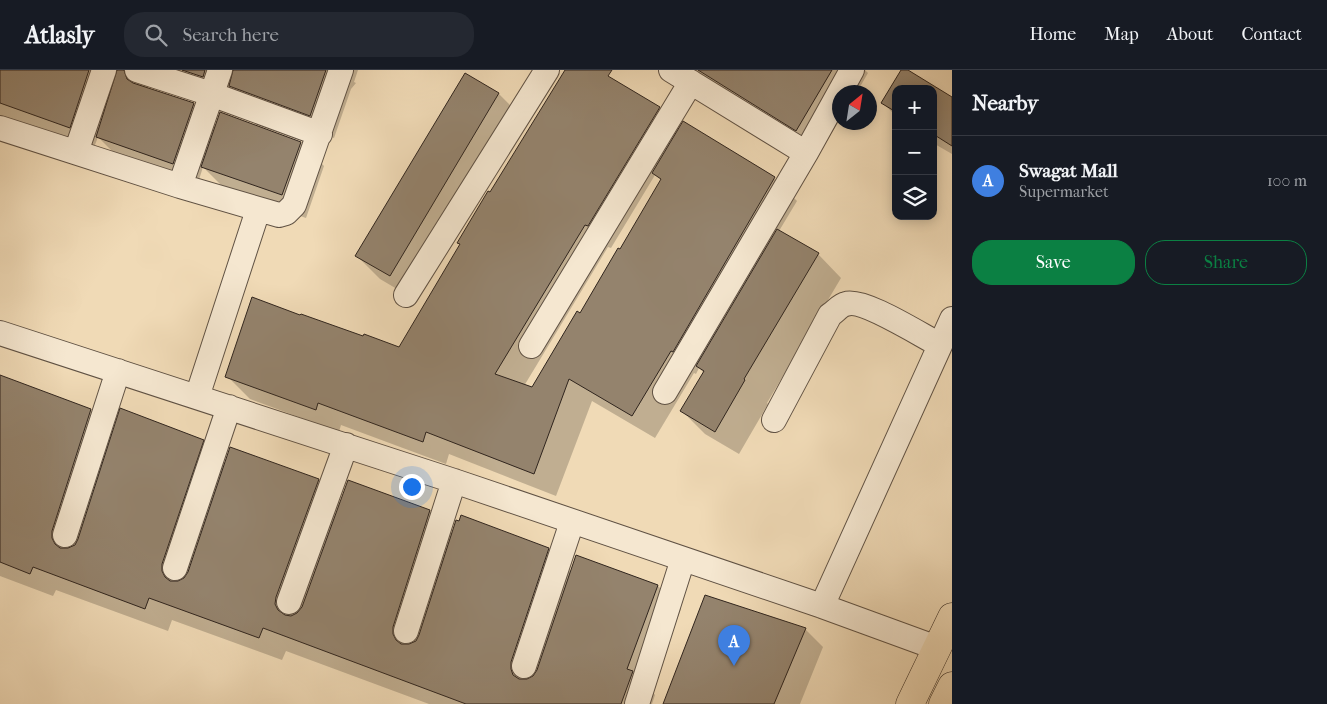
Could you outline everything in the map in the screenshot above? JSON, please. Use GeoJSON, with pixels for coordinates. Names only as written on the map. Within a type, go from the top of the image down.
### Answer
{"type":"FeatureCollection","features":[{"type":"Feature","properties":{"kind":"main road"},"geometry":{"type":"LineString","coordinates":[[910,704],[952,617]]}},
{"type":"Feature","properties":{"kind":"main road"},"geometry":{"type":"LineString","coordinates":[[943,704],[952,686]]}},
{"type":"Feature","properties":{"kind":"street"},"geometry":{"type":"LineString","coordinates":[[76,152],[104,70]]}},
{"type":"Feature","properties":{"kind":"street"},"geometry":{"type":"LineString","coordinates":[[137,70],[211,94],[320,134]]}},
{"type":"Feature","properties":{"kind":"street"},"geometry":{"type":"LineString","coordinates":[[180,186],[220,70]]}},
{"type":"Feature","properties":{"kind":"street"},"geometry":{"type":"LineString","coordinates":[[0,128],[278,216],[286,213],[294,205],[342,70]]}},
{"type":"Feature","properties":{"kind":"street"},"geometry":{"type":"LineString","coordinates":[[406,295],[547,70]]}},
{"type":"Feature","properties":{"kind":"street"},"geometry":{"type":"LineString","coordinates":[[672,70],[806,153]]}},
{"type":"Feature","properties":{"kind":"street"},"geometry":{"type":"LineString","coordinates":[[665,392],[806,153],[852,70]]}},
{"type":"Feature","properties":{"kind":"street"},"geometry":{"type":"LineString","coordinates":[[531,346],[692,82]]}},
{"type":"Feature","properties":{"kind":"street"},"geometry":{"type":"LineString","coordinates":[[197,397],[258,210]]}},
{"type":"Feature","properties":{"kind":"street"},"geometry":{"type":"LineString","coordinates":[[774,420],[830,315],[845,304],[856,303],[878,312],[940,346]]}},
{"type":"Feature","properties":{"kind":"street"},"geometry":{"type":"LineString","coordinates":[[822,606],[952,319]]}},
{"type":"Feature","properties":{"kind":"street"},"geometry":{"type":"LineString","coordinates":[[0,333],[346,445],[822,606],[937,648]]}},
{"type":"Feature","properties":{"kind":"street"},"geometry":{"type":"LineString","coordinates":[[65,535],[118,371]]}},
{"type":"Feature","properties":{"kind":"street"},"geometry":{"type":"LineString","coordinates":[[175,568],[229,407]]}},
{"type":"Feature","properties":{"kind":"street"},"geometry":{"type":"LineString","coordinates":[[289,602],[346,445]]}},
{"type":"Feature","properties":{"kind":"street"},"geometry":{"type":"LineString","coordinates":[[406,631],[454,482]]}},
{"type":"Feature","properties":{"kind":"street"},"geometry":{"type":"LineString","coordinates":[[524,666],[572,522]]}},
{"type":"Feature","properties":{"kind":"street"},"geometry":{"type":"LineString","coordinates":[[637,704],[683,559]]}},
{"type":"Feature","properties":{"kind":"building"},"geometry":{"type":"Polygon","coordinates":[[[0,70],[89,70],[70,128],[0,103],[0,70]]]}},
{"type":"Feature","properties":{"kind":"building"},"geometry":{"type":"Polygon","coordinates":[[[117,70],[124,70],[127,79],[133,83],[194,103],[173,164],[96,137],[117,70]]]}},
{"type":"Feature","properties":{"kind":"building"},"geometry":{"type":"Polygon","coordinates":[[[182,70],[205,70],[203,77],[182,70]]]}},
{"type":"Feature","properties":{"kind":"building"},"geometry":{"type":"Polygon","coordinates":[[[233,70],[326,70],[310,116],[229,86],[233,70]]]}},
{"type":"Feature","properties":{"kind":"building"},"geometry":{"type":"Polygon","coordinates":[[[565,70],[612,70],[608,76],[660,107],[588,226],[585,225],[495,374],[532,387],[577,311],[580,313],[618,248],[620,249],[661,179],[652,173],[683,121],[775,177],[673,352],[671,351],[632,416],[569,379],[534,474],[426,432],[423,442],[318,403],[316,410],[225,377],[252,297],[300,315],[363,336],[364,334],[399,347],[460,244],[457,243],[488,191],[490,192],[565,70]]]}},
{"type":"Feature","properties":{"kind":"building"},"geometry":{"type":"Polygon","coordinates":[[[698,70],[832,70],[796,131],[698,70]]]}},
{"type":"Feature","properties":{"kind":"building"},"geometry":{"type":"Polygon","coordinates":[[[901,70],[908,70],[932,85],[892,85],[892,110],[881,103],[901,70]]]}},
{"type":"Feature","properties":{"kind":"building"},"geometry":{"type":"Polygon","coordinates":[[[465,73],[499,93],[390,276],[355,256],[465,73]]]}},
{"type":"Feature","properties":{"kind":"building"},"geometry":{"type":"Polygon","coordinates":[[[937,88],[952,97],[952,146],[937,137],[937,88]]]}},
{"type":"Feature","properties":{"kind":"building"},"geometry":{"type":"Polygon","coordinates":[[[220,112],[301,142],[282,195],[201,167],[220,112]]]}},
{"type":"Feature","properties":{"kind":"building"},"geometry":{"type":"Polygon","coordinates":[[[777,229],[819,253],[744,379],[715,432],[680,411],[704,371],[696,366],[777,229]]]}},
{"type":"Feature","properties":{"kind":"building"},"geometry":{"type":"Polygon","coordinates":[[[0,375],[91,409],[52,531],[52,538],[60,548],[68,548],[75,545],[78,539],[120,408],[204,440],[162,564],[162,571],[170,581],[178,581],[184,578],[188,572],[230,447],[319,479],[276,597],[275,604],[278,610],[285,615],[291,616],[302,607],[348,480],[430,510],[393,627],[393,634],[401,644],[409,644],[416,641],[419,635],[456,520],[459,521],[461,515],[549,548],[511,662],[513,675],[519,679],[527,679],[533,676],[537,670],[576,555],[658,585],[627,669],[633,671],[621,704],[466,704],[263,628],[259,638],[149,598],[145,609],[33,567],[30,574],[0,562],[0,375]]]}},
{"type":"Feature","properties":{"kind":"building"},"geometry":{"type":"Polygon","coordinates":[[[705,595],[806,628],[774,704],[663,704],[705,595]]]}},
{"type":"Feature","properties":{"kind":"place","name":"Swagat Mall"},"geometry":{"type":"Point","coordinates":[734,666]}}]}
